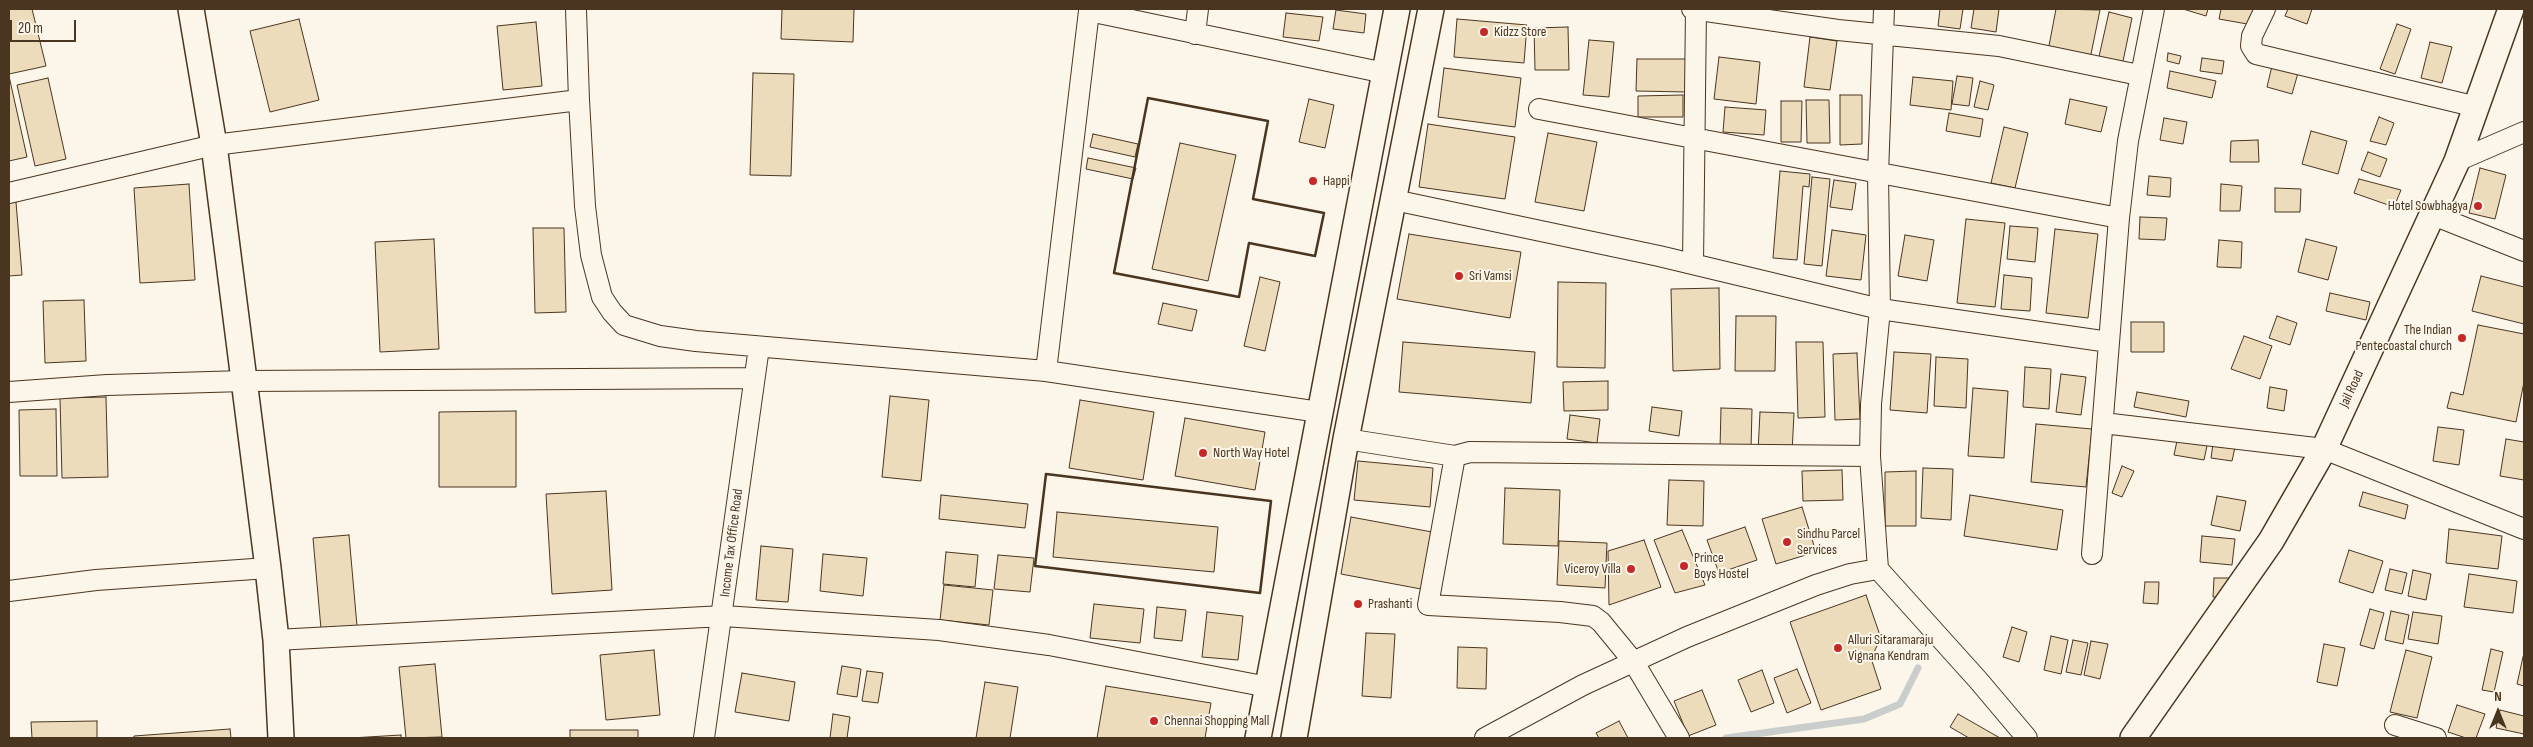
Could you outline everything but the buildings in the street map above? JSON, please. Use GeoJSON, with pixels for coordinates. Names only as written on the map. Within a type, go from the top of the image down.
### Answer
{"type":"FeatureCollection","features":[{"type":"Feature","properties":{"kind":"street"},"geometry":{"type":"LineString","coordinates":[[192,9],[214,144],[268,568],[276,640],[281,738]]}},
{"type":"Feature","properties":{"kind":"street"},"geometry":{"type":"LineString","coordinates":[[576,9],[585,206],[591,255],[602,297],[624,325],[660,336],[759,347],[1046,371],[1319,412]]}},
{"type":"Feature","properties":{"kind":"street"},"geometry":{"type":"LineString","coordinates":[[1195,34],[1198,9]]}},
{"type":"Feature","properties":{"kind":"street"},"geometry":{"type":"LineString","coordinates":[[1258,738],[1397,9]]}},
{"type":"Feature","properties":{"kind":"street"},"geometry":{"type":"LineString","coordinates":[[1294,738],[1346,438],[1431,9]]}},
{"type":"Feature","properties":{"kind":"street"},"geometry":{"type":"LineString","coordinates":[[1693,264],[1694,9],[1838,30],[1999,46],[2139,75]]}},
{"type":"Feature","properties":{"kind":"street"},"geometry":{"type":"LineString","coordinates":[[1884,9],[1878,174],[1880,309],[1872,395],[1870,456],[1878,569],[1965,665],[2027,738]]}},
{"type":"Feature","properties":{"kind":"street"},"geometry":{"type":"LineString","coordinates":[[2092,554],[2110,342],[2118,218],[2139,75],[2154,9]]}},
{"type":"Feature","properties":{"kind":"street"},"geometry":{"type":"LineString","coordinates":[[2265,9],[2252,36],[2251,46],[2256,54],[2477,107]]}},
{"type":"Feature","properties":{"kind":"street","name":"Jail Road"},"geometry":{"type":"LineString","coordinates":[[2140,736],[2271,541],[2324,450],[2458,161],[2512,9]]}},
{"type":"Feature","properties":{"kind":"street"},"geometry":{"type":"LineString","coordinates":[[1046,371],[1089,10],[1385,73]]}},
{"type":"Feature","properties":{"kind":"street"},"geometry":{"type":"LineString","coordinates":[[9,193],[214,144],[579,100]]}},
{"type":"Feature","properties":{"kind":"street"},"geometry":{"type":"LineString","coordinates":[[1539,109],[2118,218]]}},
{"type":"Feature","properties":{"kind":"street"},"geometry":{"type":"LineString","coordinates":[[2458,161],[2524,132]]}},
{"type":"Feature","properties":{"kind":"street"},"geometry":{"type":"LineString","coordinates":[[1394,200],[1693,264],[1880,309],[2110,342]]}},
{"type":"Feature","properties":{"kind":"street"},"geometry":{"type":"LineString","coordinates":[[2433,215],[2524,251]]}},
{"type":"Feature","properties":{"kind":"street","name":"Income Tax Office Road"},"geometry":{"type":"LineString","coordinates":[[704,738],[723,616],[753,378],[759,347]]}},
{"type":"Feature","properties":{"kind":"street"},"geometry":{"type":"LineString","coordinates":[[9,392],[107,386],[244,382],[753,378]]}},
{"type":"Feature","properties":{"kind":"street"},"geometry":{"type":"LineString","coordinates":[[2103,423],[2324,450],[2524,529]]}},
{"type":"Feature","properties":{"kind":"street"},"geometry":{"type":"LineString","coordinates":[[1346,438],[1455,456],[1470,452],[1870,456]]}},
{"type":"Feature","properties":{"kind":"street"},"geometry":{"type":"LineString","coordinates":[[1455,456],[1428,605],[1584,613],[1601,622],[1633,661],[1679,738]]}},
{"type":"Feature","properties":{"kind":"street"},"geometry":{"type":"LineString","coordinates":[[9,591],[96,580],[268,568]]}},
{"type":"Feature","properties":{"kind":"street"},"geometry":{"type":"LineString","coordinates":[[1485,738],[1575,689],[1633,661],[1816,585],[1850,574],[1878,569]]}},
{"type":"Feature","properties":{"kind":"street"},"geometry":{"type":"LineString","coordinates":[[276,640],[723,616],[974,634],[1050,645],[1268,687]]}},
{"type":"Feature","properties":{"kind":"street"},"geometry":{"type":"LineString","coordinates":[[2396,725],[2436,738]]}},
{"type":"Feature","properties":{"kind":"waterway"},"geometry":{"type":"LineString","coordinates":[[1726,738],[1864,719],[1900,704],[1918,668]]}},
{"type":"Feature","properties":{"kind":"wall"},"geometry":{"type":"LineString","coordinates":[[1148,98],[1268,121],[1253,199],[1324,213],[1315,256],[1249,243],[1239,297],[1114,273],[1148,98]]}},
{"type":"Feature","properties":{"kind":"wall"},"geometry":{"type":"LineString","coordinates":[[1046,474],[1271,501],[1260,593],[1035,566],[1046,474]]}},
{"type":"Feature","properties":{"kind":"place","name":"Kidzz Store"},"geometry":{"type":"Point","coordinates":[1484,32]}},
{"type":"Feature","properties":{"kind":"place","name":"Happi"},"geometry":{"type":"Point","coordinates":[1313,181]}},
{"type":"Feature","properties":{"kind":"place","name":"Hotel Sowbhagya"},"geometry":{"type":"Point","coordinates":[2478,206]}},
{"type":"Feature","properties":{"kind":"place","name":"Sri Vamsi"},"geometry":{"type":"Point","coordinates":[1459,276]}},
{"type":"Feature","properties":{"kind":"place","name":"The Indian Pentecoastal church"},"geometry":{"type":"Point","coordinates":[2462,338]}},
{"type":"Feature","properties":{"kind":"place","name":"North Way Hotel"},"geometry":{"type":"Point","coordinates":[1203,453]}},
{"type":"Feature","properties":{"kind":"place","name":"Sindhu Parcel Services"},"geometry":{"type":"Point","coordinates":[1787,542]}},
{"type":"Feature","properties":{"kind":"place","name":"Prince Boys Hostel"},"geometry":{"type":"Point","coordinates":[1684,566]}},
{"type":"Feature","properties":{"kind":"place","name":"Viceroy Villa"},"geometry":{"type":"Point","coordinates":[1631,569]}},
{"type":"Feature","properties":{"kind":"place","name":"Prashanti"},"geometry":{"type":"Point","coordinates":[1358,604]}},
{"type":"Feature","properties":{"kind":"place","name":"Alluri Sitaramaraju Vignana Kendram"},"geometry":{"type":"Point","coordinates":[1838,648]}},
{"type":"Feature","properties":{"kind":"place","name":"Chennai Shopping Mall"},"geometry":{"type":"Point","coordinates":[1154,721]}}]}
